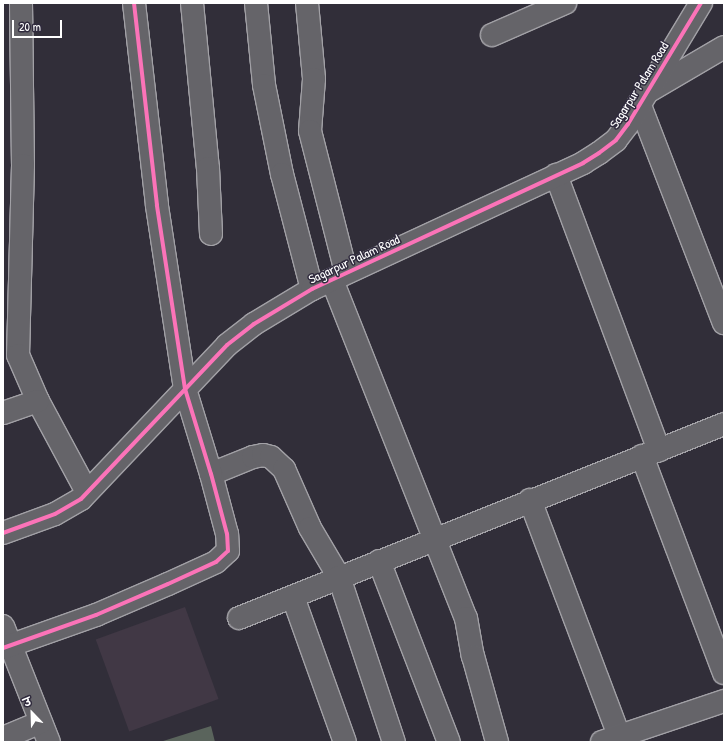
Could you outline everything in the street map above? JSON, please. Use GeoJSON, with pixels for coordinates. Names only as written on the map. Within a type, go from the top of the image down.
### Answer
{"type":"FeatureCollection","features":[{"type":"Feature","properties":{"kind":"street"},"geometry":{"type":"LineString","coordinates":[[21,3],[23,164],[12,282],[18,355],[38,401],[87,492]]}},
{"type":"Feature","properties":{"kind":"street"},"geometry":{"type":"LineString","coordinates":[[49,742],[6,639],[96,615],[204,568],[224,556],[228,551],[227,534],[211,474],[185,389],[156,205],[134,3]]}},
{"type":"Feature","properties":{"kind":"street"},"geometry":{"type":"LineString","coordinates":[[192,3],[208,168],[211,234]]}},
{"type":"Feature","properties":{"kind":"street"},"geometry":{"type":"LineString","coordinates":[[256,3],[264,85],[282,174],[312,288]]}},
{"type":"Feature","properties":{"kind":"street"},"geometry":{"type":"LineString","coordinates":[[307,3],[314,79],[310,130],[339,276],[433,539],[466,618],[473,656],[497,742]]}},
{"type":"Feature","properties":{"kind":"street"},"geometry":{"type":"LineString","coordinates":[[492,35],[565,3]]}},
{"type":"Feature","properties":{"kind":"street","name":"Sagarpur Palam Road"},"geometry":{"type":"LineString","coordinates":[[3,533],[70,507],[87,492],[185,389],[239,335],[312,288],[583,163],[616,140],[701,3]]}},
{"type":"Feature","properties":{"kind":"street"},"geometry":{"type":"LineString","coordinates":[[724,47],[642,98],[724,323]]}},
{"type":"Feature","properties":{"kind":"street"},"geometry":{"type":"LineString","coordinates":[[556,175],[724,673]]}},
{"type":"Feature","properties":{"kind":"street"},"geometry":{"type":"LineString","coordinates":[[3,413],[38,401]]}},
{"type":"Feature","properties":{"kind":"street"},"geometry":{"type":"LineString","coordinates":[[240,618],[530,500],[724,424]]}},
{"type":"Feature","properties":{"kind":"street"},"geometry":{"type":"LineString","coordinates":[[211,474],[253,457],[263,455],[276,461],[290,480],[310,528],[339,578],[394,742]]}},
{"type":"Feature","properties":{"kind":"street"},"geometry":{"type":"LineString","coordinates":[[530,500],[611,739],[724,701]]}},
{"type":"Feature","properties":{"kind":"street"},"geometry":{"type":"LineString","coordinates":[[379,561],[449,742]]}},
{"type":"Feature","properties":{"kind":"street"},"geometry":{"type":"LineString","coordinates":[[293,597],[345,742]]}},
{"type":"Feature","properties":{"kind":"street"},"geometry":{"type":"LineString","coordinates":[[3,738],[41,722]]}},
{"type":"Feature","properties":{"kind":"shaded area"},"geometry":{"type":"Polygon","coordinates":[[[185,607],[219,699],[129,732],[96,639],[185,607]]]}},
{"type":"Feature","properties":{"kind":"shaded area"},"geometry":{"type":"Polygon","coordinates":[[[211,726],[215,742],[160,742],[211,726]]]}},
{"type":"Feature","properties":{"kind":"cycle path"},"geometry":{"type":"LineString","coordinates":[[3,648],[96,615],[168,584],[216,562],[228,551],[227,534],[211,474],[185,389],[157,205],[134,3]]}},
{"type":"Feature","properties":{"kind":"cycle path"},"geometry":{"type":"LineString","coordinates":[[3,533],[55,514],[81,499],[227,345],[254,324],[312,289],[583,163],[599,153],[616,140],[628,124],[701,3]]}}]}
